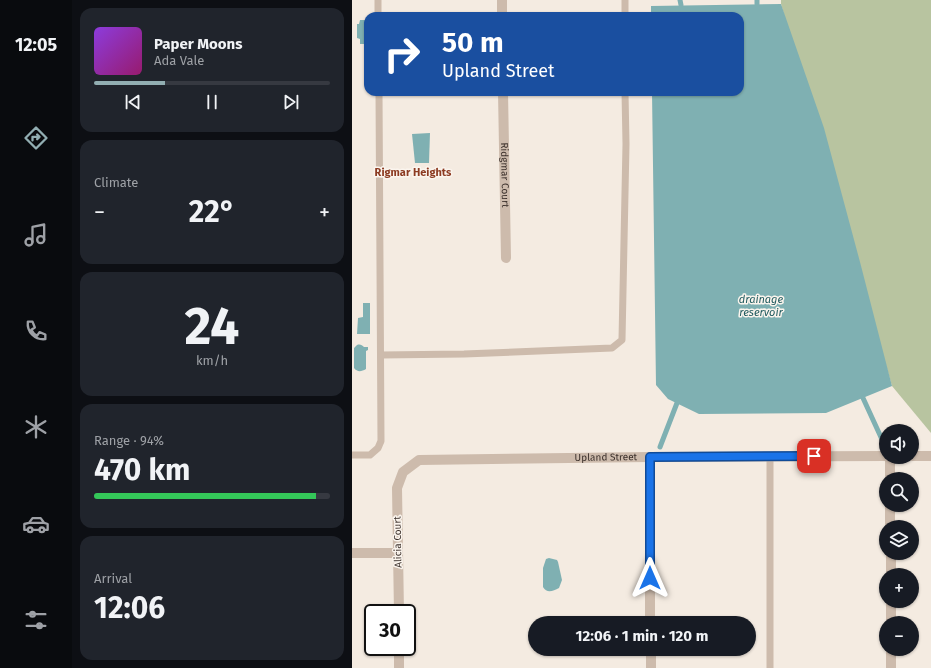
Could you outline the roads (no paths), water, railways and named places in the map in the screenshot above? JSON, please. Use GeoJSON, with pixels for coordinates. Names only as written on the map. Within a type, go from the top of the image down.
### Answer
{"type":"FeatureCollection","features":[{"type":"Feature","properties":{"kind":"street"},"geometry":{"type":"LineString","coordinates":[[502,0],[502,12]]}},
{"type":"Feature","properties":{"kind":"street","name":"Ridgmar Court"},"geometry":{"type":"LineString","coordinates":[[503,96],[506,258]]}},
{"type":"Feature","properties":{"kind":"street","name":"Upland Street"},"geometry":{"type":"LineString","coordinates":[[403,472],[418,460],[879,456]]}},
{"type":"Feature","properties":{"kind":"street"},"geometry":{"type":"LineString","coordinates":[[919,456],[931,456]]}},
{"type":"Feature","properties":{"kind":"street"},"geometry":{"type":"LineString","coordinates":[[650,457],[650,616]]}},
{"type":"Feature","properties":{"kind":"street","name":"Alicia Court"},"geometry":{"type":"LineString","coordinates":[[399,604],[397,488],[403,472]]}},
{"type":"Feature","properties":{"kind":"street"},"geometry":{"type":"LineString","coordinates":[[352,553],[398,553]]}},
{"type":"Feature","properties":{"kind":"street"},"geometry":{"type":"LineString","coordinates":[[399,656],[399,668]]}},
{"type":"Feature","properties":{"kind":"street"},"geometry":{"type":"LineString","coordinates":[[651,656],[651,668]]}},
{"type":"Feature","properties":{"kind":"street"},"geometry":{"type":"LineString","coordinates":[[891,656],[891,668]]}},
{"type":"Feature","properties":{"kind":"lane"},"geometry":{"type":"LineString","coordinates":[[378,0],[378,12]]}},
{"type":"Feature","properties":{"kind":"lane"},"geometry":{"type":"LineString","coordinates":[[625,0],[625,12]]}},
{"type":"Feature","properties":{"kind":"lane"},"geometry":{"type":"LineString","coordinates":[[352,455],[370,455],[378,448],[381,441],[379,96]]}},
{"type":"Feature","properties":{"kind":"lane"},"geometry":{"type":"LineString","coordinates":[[381,355],[464,354],[612,348],[622,340],[625,207],[625,96]]}},
{"type":"Feature","properties":{"kind":"lane"},"geometry":{"type":"LineString","coordinates":[[770,456],[770,668]]}},
{"type":"Feature","properties":{"kind":"water","name":"drainage reservoir"},"geometry":{"type":"Polygon","coordinates":[[[781,4],[824,128],[892,386],[826,413],[699,414],[668,399],[656,385],[652,96],[744,96],[744,12],[651,12],[651,6],[781,4]]]}},
{"type":"Feature","properties":{"kind":"water"},"geometry":{"type":"Polygon","coordinates":[[[360,20],[364,20],[364,44],[360,44],[360,39],[357,38],[357,24],[359,24],[360,20]]]}},
{"type":"Feature","properties":{"kind":"water"},"geometry":{"type":"Polygon","coordinates":[[[430,133],[429,163],[415,163],[412,134],[430,133]]]}},
{"type":"Feature","properties":{"kind":"water"},"geometry":{"type":"Polygon","coordinates":[[[363,303],[370,303],[370,334],[357,334],[358,318],[363,317],[363,303]]]}},
{"type":"Feature","properties":{"kind":"water"},"geometry":{"type":"Polygon","coordinates":[[[357,345],[368,347],[368,350],[366,351],[366,369],[361,371],[354,368],[354,348],[357,345]]]}},
{"type":"Feature","properties":{"kind":"water"},"geometry":{"type":"Polygon","coordinates":[[[549,558],[557,560],[562,580],[559,588],[546,591],[543,587],[543,568],[546,559],[549,558]]]}},
{"type":"Feature","properties":{"kind":"waterway"},"geometry":{"type":"LineString","coordinates":[[680,0],[681,5]]}},
{"type":"Feature","properties":{"kind":"waterway"},"geometry":{"type":"LineString","coordinates":[[863,398],[879,433]]}},
{"type":"Feature","properties":{"kind":"waterway"},"geometry":{"type":"LineString","coordinates":[[660,447],[677,403]]}},
{"type":"Feature","properties":{"kind":"district","name":"Rigmar Heights"},"geometry":{"type":"Point","coordinates":[413,172]}}]}
